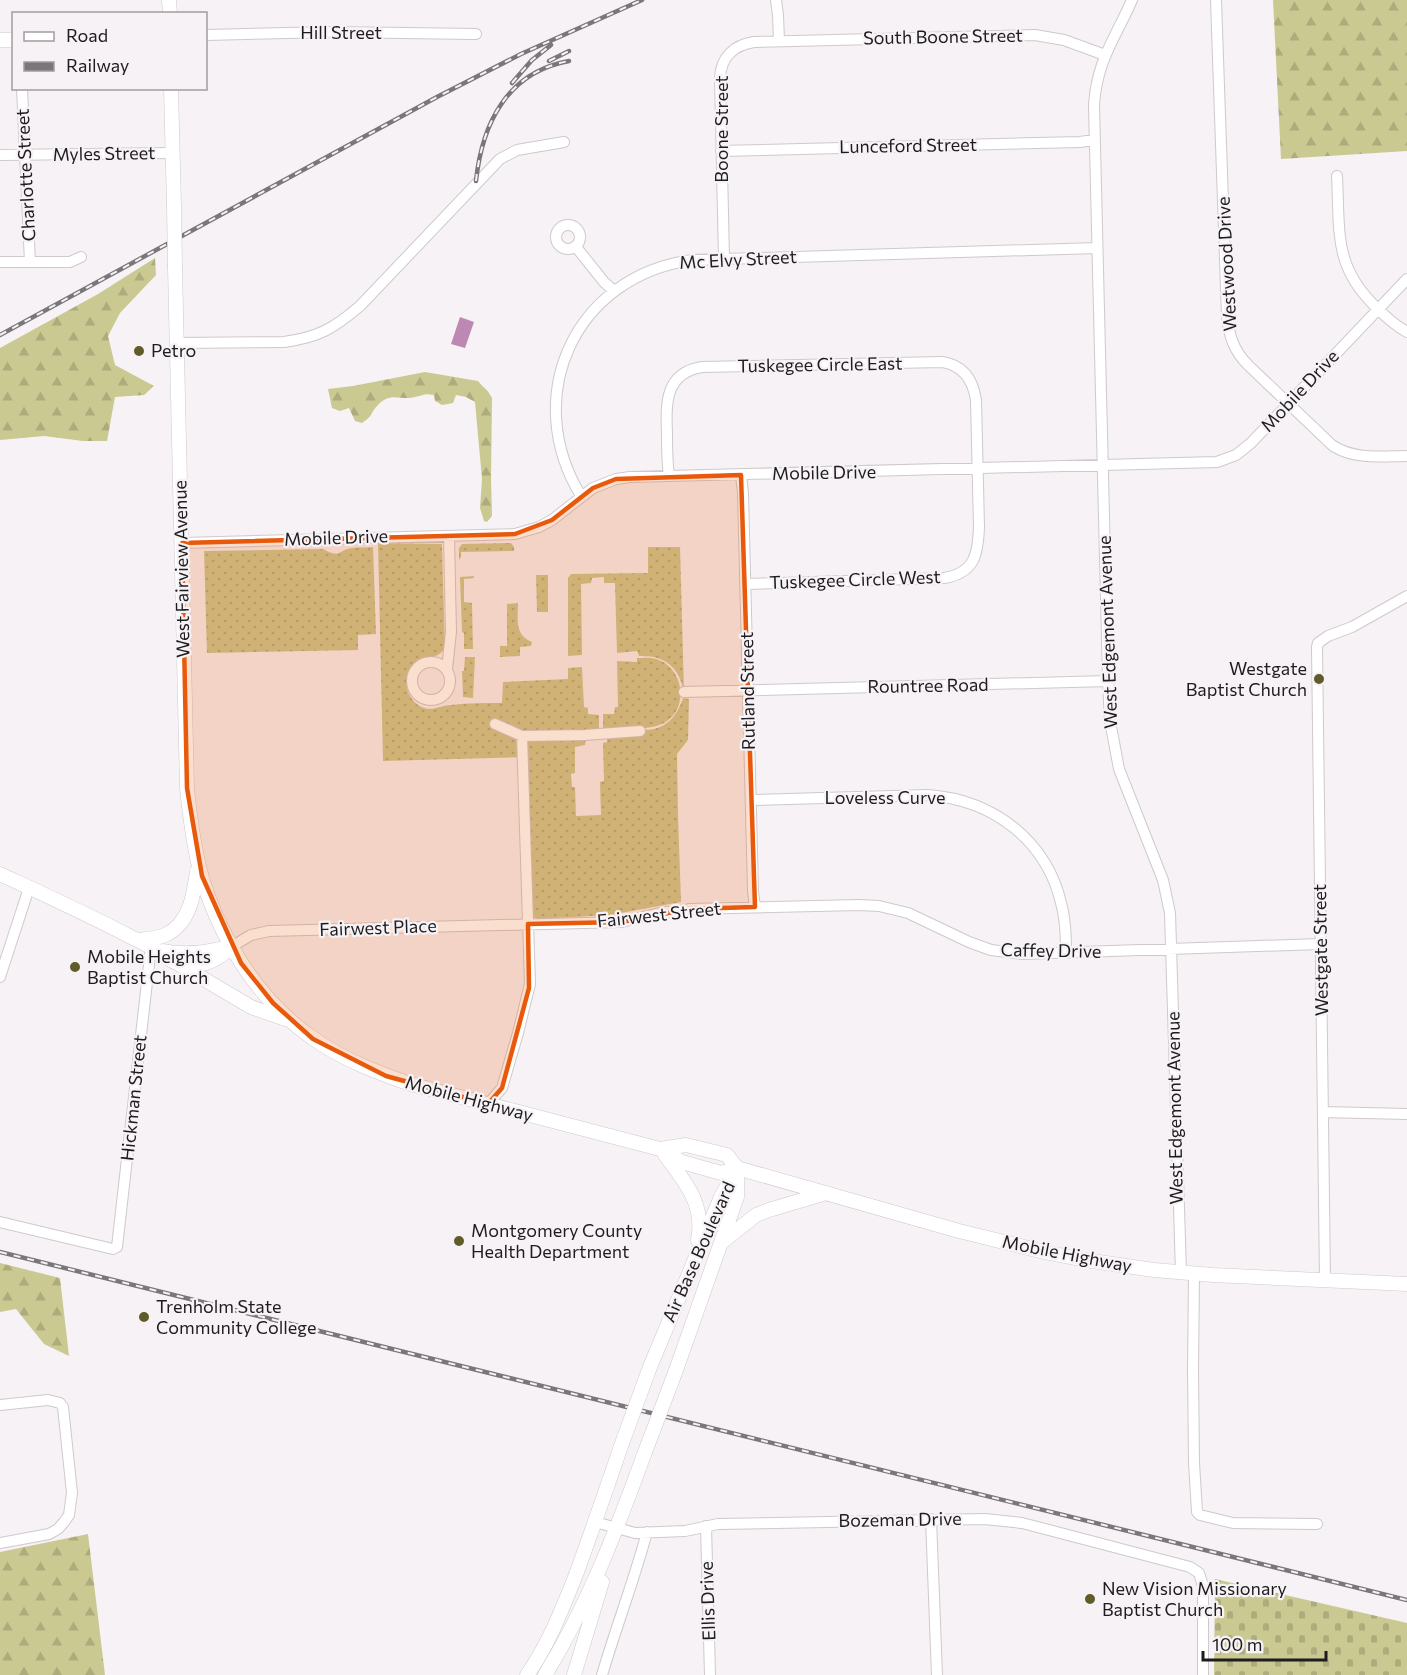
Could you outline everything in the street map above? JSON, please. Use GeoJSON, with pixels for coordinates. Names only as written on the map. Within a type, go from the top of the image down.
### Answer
{"type":"FeatureCollection","features":[{"type":"Feature","properties":{"kind":"main road","name":"West Fairview Avenue"},"geometry":{"type":"LineString","coordinates":[[171,90],[187,788],[191,823],[209,899],[224,933],[246,970],[290,1021]]}},
{"type":"Feature","properties":{"kind":"main road"},"geometry":{"type":"LineString","coordinates":[[136,940],[164,935],[184,919],[195,891],[198,860]]}},
{"type":"Feature","properties":{"kind":"main road"},"geometry":{"type":"LineString","coordinates":[[0,874],[153,948],[167,959],[251,1007],[290,1021]]}},
{"type":"Feature","properties":{"kind":"main road"},"geometry":{"type":"LineString","coordinates":[[153,948],[182,954],[231,947]]}},
{"type":"Feature","properties":{"kind":"main road"},"geometry":{"type":"LineString","coordinates":[[178,964],[212,961],[220,958],[231,947]]}},
{"type":"Feature","properties":{"kind":"main road","name":"Mobile Highway"},"geometry":{"type":"LineString","coordinates":[[290,1021],[320,1044],[364,1067],[408,1083],[660,1149],[682,1162],[721,1173],[737,1168],[1034,1250],[1114,1265],[1188,1273],[1407,1284]]}},
{"type":"Feature","properties":{"kind":"main road"},"geometry":{"type":"LineString","coordinates":[[660,1149],[692,1191],[696,1205],[699,1237],[692,1267]]}},
{"type":"Feature","properties":{"kind":"main road","name":"Air Base Boulevard"},"geometry":{"type":"LineString","coordinates":[[545,1675],[566,1641],[617,1528],[737,1197],[737,1168]]}},
{"type":"Feature","properties":{"kind":"main road","name":"Air Base Boulevard"},"geometry":{"type":"LineString","coordinates":[[527,1675],[561,1613],[596,1522],[650,1367],[721,1197],[737,1168]]}},
{"type":"Feature","properties":{"kind":"main road"},"geometry":{"type":"LineString","coordinates":[[720,1244],[756,1215],[826,1193]]}},
{"type":"Feature","properties":{"kind":"main road"},"geometry":{"type":"LineString","coordinates":[[574,1675],[617,1528]]}},
{"type":"Feature","properties":{"kind":"street"},"geometry":{"type":"LineString","coordinates":[[776,0],[778,41]]}},
{"type":"Feature","properties":{"kind":"street","name":"West Edgemont Avenue"},"geometry":{"type":"LineString","coordinates":[[1132,0],[1105,55],[1099,70],[1095,92],[1094,140],[1108,681],[1110,721],[1116,754],[1125,785],[1163,880],[1170,914],[1177,1194],[1188,1273],[1196,1506],[1200,1515],[1233,1523],[1317,1524]]}},
{"type":"Feature","properties":{"kind":"street","name":"Westwood Drive"},"geometry":{"type":"LineString","coordinates":[[1216,0],[1228,328],[1232,343],[1242,359],[1339,450],[1366,457],[1407,456]]}},
{"type":"Feature","properties":{"kind":"street","name":"Hill Street"},"geometry":{"type":"LineString","coordinates":[[207,35],[332,32],[476,34]]}},
{"type":"Feature","properties":{"kind":"street","name":"South Boone Street"},"geometry":{"type":"LineString","coordinates":[[778,41],[1035,35],[1064,40],[1105,55]]}},
{"type":"Feature","properties":{"kind":"street","name":"Boone Street"},"geometry":{"type":"LineString","coordinates":[[724,259],[720,71],[731,52],[743,45],[778,41]]}},
{"type":"Feature","properties":{"kind":"street","name":"Charlotte Street"},"geometry":{"type":"LineString","coordinates":[[22,90],[30,262]]}},
{"type":"Feature","properties":{"kind":"street","name":"Lunceford Street"},"geometry":{"type":"LineString","coordinates":[[721,151],[1094,140]]}},
{"type":"Feature","properties":{"kind":"street"},"geometry":{"type":"LineString","coordinates":[[177,343],[284,342],[320,334],[340,323],[360,306],[500,159],[517,150],[564,142]]}},
{"type":"Feature","properties":{"kind":"street","name":"Myles Street"},"geometry":{"type":"LineString","coordinates":[[0,155],[173,153]]}},
{"type":"Feature","properties":{"kind":"street"},"geometry":{"type":"LineString","coordinates":[[1337,176],[1341,243],[1346,267],[1362,293],[1397,326],[1407,332]]}},
{"type":"Feature","properties":{"kind":"street"},"geometry":{"type":"LineString","coordinates":[[576,247],[614,291]]}},
{"type":"Feature","properties":{"kind":"street","name":"Mc Elvy Street"},"geometry":{"type":"LineString","coordinates":[[582,496],[568,471],[560,444],[556,414],[558,386],[565,359],[578,331],[596,307],[625,283],[650,270],[692,260],[1097,249]]}},
{"type":"Feature","properties":{"kind":"street"},"geometry":{"type":"LineString","coordinates":[[0,262],[70,262],[81,257]]}},
{"type":"Feature","properties":{"kind":"street","name":"Mobile Drive"},"geometry":{"type":"LineString","coordinates":[[182,543],[503,535],[528,531],[552,520],[593,488],[615,479],[630,477],[1209,463],[1225,460],[1245,450],[1407,279]]}},
{"type":"Feature","properties":{"kind":"street","name":"Tuskegee Circle East"},"geometry":{"type":"LineString","coordinates":[[669,476],[666,416],[669,394],[674,383],[684,373],[702,367],[930,362],[956,366],[966,374],[975,392],[977,469]]}},
{"type":"Feature","properties":{"kind":"street","name":"Tuskegee Circle West"},"geometry":{"type":"LineString","coordinates":[[745,584],[944,578],[960,574],[972,562],[978,548],[977,469]]}},
{"type":"Feature","properties":{"kind":"street","name":"Rutland Street"},"geometry":{"type":"LineString","coordinates":[[741,475],[754,907]]}},
{"type":"Feature","properties":{"kind":"street"},"geometry":{"type":"LineString","coordinates":[[447,669],[451,632],[449,536]]}},
{"type":"Feature","properties":{"kind":"street","name":"Westgate Street"},"geometry":{"type":"LineString","coordinates":[[1325,1281],[1317,647],[1324,638],[1353,627],[1407,596]]}},
{"type":"Feature","properties":{"kind":"street","name":"Rountree Road"},"geometry":{"type":"LineString","coordinates":[[684,692],[1108,681]]}},
{"type":"Feature","properties":{"kind":"street"},"geometry":{"type":"LineString","coordinates":[[495,724],[522,736],[640,731]]}},
{"type":"Feature","properties":{"kind":"street"},"geometry":{"type":"LineString","coordinates":[[488,1104],[502,1088],[529,988],[522,736]]}},
{"type":"Feature","properties":{"kind":"street","name":"Loveless Curve"},"geometry":{"type":"LineString","coordinates":[[751,800],[928,795],[956,798],[984,808],[1022,834],[1046,864],[1062,906],[1066,953]]}},
{"type":"Feature","properties":{"kind":"street"},"geometry":{"type":"LineString","coordinates":[[0,977],[29,888]]}},
{"type":"Feature","properties":{"kind":"street","name":"Caffey Drive"},"geometry":{"type":"LineString","coordinates":[[754,907],[879,906],[908,913],[969,942],[992,950],[1023,954],[1320,944]]}},
{"type":"Feature","properties":{"kind":"street","name":"Fairwest Street"},"geometry":{"type":"LineString","coordinates":[[528,924],[622,922],[664,912],[689,909],[754,907]]}},
{"type":"Feature","properties":{"kind":"street","name":"Fairwest Place"},"geometry":{"type":"LineString","coordinates":[[231,947],[251,935],[269,931],[528,924]]}},
{"type":"Feature","properties":{"kind":"street","name":"Hickman Street"},"geometry":{"type":"LineString","coordinates":[[0,1222],[102,1247],[117,1247],[153,948]]}},
{"type":"Feature","properties":{"kind":"street"},"geometry":{"type":"LineString","coordinates":[[1323,1112],[1407,1114]]}},
{"type":"Feature","properties":{"kind":"street"},"geometry":{"type":"LineString","coordinates":[[0,1405],[48,1400],[60,1403],[63,1407],[72,1493],[69,1515],[58,1529],[49,1534],[0,1543]]}},
{"type":"Feature","properties":{"kind":"street"},"geometry":{"type":"LineString","coordinates":[[931,1519],[937,1675]]}},
{"type":"Feature","properties":{"kind":"street","name":"Bozeman Drive"},"geometry":{"type":"LineString","coordinates":[[596,1522],[635,1533],[685,1531],[717,1524],[931,1519],[985,1519],[1022,1523],[1190,1567],[1199,1573],[1202,1578],[1204,1598],[1203,1675]]}},
{"type":"Feature","properties":{"kind":"street","name":"Ellis Drive"},"geometry":{"type":"LineString","coordinates":[[706,1526],[710,1675]]}},
{"type":"Feature","properties":{"kind":"street"},"geometry":{"type":"LineString","coordinates":[[602,1675],[647,1532]]}},
{"type":"Feature","properties":{"kind":"highlighted area"},"geometry":{"type":"Polygon","coordinates":[[[741,475],[755,907],[689,909],[622,922],[528,924],[529,988],[502,1088],[488,1104],[386,1076],[313,1039],[273,1003],[241,963],[202,876],[187,788],[182,543],[515,534],[552,520],[593,488],[616,479],[741,475]]]}},
{"type":"Feature","properties":{"kind":"green space"},"geometry":{"type":"Polygon","coordinates":[[[1273,0],[1407,0],[1407,151],[1281,159],[1273,0]]]}},
{"type":"Feature","properties":{"kind":"green space"},"geometry":{"type":"Polygon","coordinates":[[[155,258],[156,275],[120,313],[108,336],[115,365],[154,386],[144,395],[115,397],[107,441],[83,441],[44,436],[0,440],[0,348],[98,294],[155,258]]]}},
{"type":"Feature","properties":{"kind":"green space"},"geometry":{"type":"Polygon","coordinates":[[[425,372],[478,381],[492,398],[492,516],[487,522],[484,521],[480,508],[482,479],[475,402],[456,395],[453,403],[442,405],[435,401],[434,395],[430,394],[410,398],[392,397],[383,401],[362,423],[355,421],[349,408],[340,411],[332,408],[328,389],[425,372]]]}},
{"type":"Feature","properties":{"kind":"green space"},"geometry":{"type":"Polygon","coordinates":[[[378,543],[442,544],[445,648],[437,655],[418,662],[410,669],[407,680],[408,692],[419,705],[431,709],[457,704],[502,703],[503,682],[568,679],[568,668],[582,667],[584,707],[588,708],[588,714],[599,715],[599,736],[586,736],[585,745],[575,747],[575,773],[571,774],[572,787],[575,787],[576,816],[601,815],[600,782],[604,781],[603,743],[607,742],[607,736],[644,735],[644,730],[658,728],[669,721],[683,698],[689,699],[688,740],[677,754],[681,902],[610,915],[537,919],[533,917],[528,757],[383,761],[378,543]]]}},
{"type":"Feature","properties":{"kind":"green space"},"geometry":{"type":"Polygon","coordinates":[[[511,543],[514,551],[461,552],[459,560],[459,548],[462,544],[511,543]]]}},
{"type":"Feature","properties":{"kind":"green space"},"geometry":{"type":"Polygon","coordinates":[[[373,547],[376,634],[358,635],[358,650],[207,653],[204,551],[323,549],[336,554],[352,548],[373,547]]]}},
{"type":"Feature","properties":{"kind":"green space"},"geometry":{"type":"Polygon","coordinates":[[[648,547],[680,547],[684,692],[679,676],[663,660],[639,656],[637,651],[617,653],[615,583],[604,583],[604,577],[592,578],[591,583],[581,584],[582,655],[568,656],[568,578],[571,574],[648,573],[648,547]]]}},
{"type":"Feature","properties":{"kind":"green space"},"geometry":{"type":"Polygon","coordinates":[[[536,575],[548,575],[548,612],[537,612],[536,575]]]}},
{"type":"Feature","properties":{"kind":"green space"},"geometry":{"type":"Polygon","coordinates":[[[474,576],[474,578],[464,579],[464,602],[472,603],[473,649],[464,649],[460,577],[474,576]]]}},
{"type":"Feature","properties":{"kind":"green space"},"geometry":{"type":"Polygon","coordinates":[[[518,603],[518,626],[522,635],[532,642],[531,646],[520,647],[520,656],[500,657],[500,646],[507,646],[507,604],[518,603]]]}},
{"type":"Feature","properties":{"kind":"green space"},"geometry":{"type":"Polygon","coordinates":[[[465,657],[475,657],[473,698],[463,697],[462,671],[464,671],[465,657]]]}},
{"type":"Feature","properties":{"kind":"green space"},"geometry":{"type":"Polygon","coordinates":[[[637,658],[656,659],[673,670],[680,689],[678,708],[672,717],[658,726],[603,729],[603,714],[614,714],[615,707],[618,707],[617,661],[637,662],[637,658]]]}},
{"type":"Feature","properties":{"kind":"green space"},"geometry":{"type":"Polygon","coordinates":[[[0,1263],[60,1278],[69,1356],[44,1344],[16,1309],[0,1312],[0,1263]]]}},
{"type":"Feature","properties":{"kind":"green space"},"geometry":{"type":"Polygon","coordinates":[[[88,1534],[105,1675],[0,1675],[0,1552],[88,1534]]]}},
{"type":"Feature","properties":{"kind":"green space"},"geometry":{"type":"Polygon","coordinates":[[[1215,1579],[1407,1623],[1407,1675],[1214,1675],[1215,1579]]]}},
{"type":"Feature","properties":{"kind":"shaded area"},"geometry":{"type":"Polygon","coordinates":[[[460,317],[474,322],[465,348],[451,344],[460,317]]]}},
{"type":"Feature","properties":{"kind":"railway"},"geometry":{"type":"LineString","coordinates":[[0,335],[437,97],[521,54],[642,0]]}},
{"type":"Feature","properties":{"kind":"railway"},"geometry":{"type":"LineString","coordinates":[[512,83],[532,60],[551,45]]}},
{"type":"Feature","properties":{"kind":"railway"},"geometry":{"type":"LineString","coordinates":[[549,61],[569,51]]}},
{"type":"Feature","properties":{"kind":"railway"},"geometry":{"type":"LineString","coordinates":[[476,181],[484,140],[502,104],[529,76],[547,67],[569,61]]}},
{"type":"Feature","properties":{"kind":"railway"},"geometry":{"type":"LineString","coordinates":[[0,1252],[1407,1600]]}},
{"type":"Feature","properties":{"kind":"place","name":"Petro"},"geometry":{"type":"Point","coordinates":[139,351]}},
{"type":"Feature","properties":{"kind":"place","name":"Westgate Baptist Church"},"geometry":{"type":"Point","coordinates":[1319,679]}},
{"type":"Feature","properties":{"kind":"place","name":"Mobile Heights Baptist Church"},"geometry":{"type":"Point","coordinates":[75,967]}},
{"type":"Feature","properties":{"kind":"place","name":"Montgomery County Health Department"},"geometry":{"type":"Point","coordinates":[459,1241]}},
{"type":"Feature","properties":{"kind":"place","name":"Trenholm State Community College"},"geometry":{"type":"Point","coordinates":[144,1317]}},
{"type":"Feature","properties":{"kind":"place","name":"New Vision Missionary Baptist Church"},"geometry":{"type":"Point","coordinates":[1090,1599]}}]}
